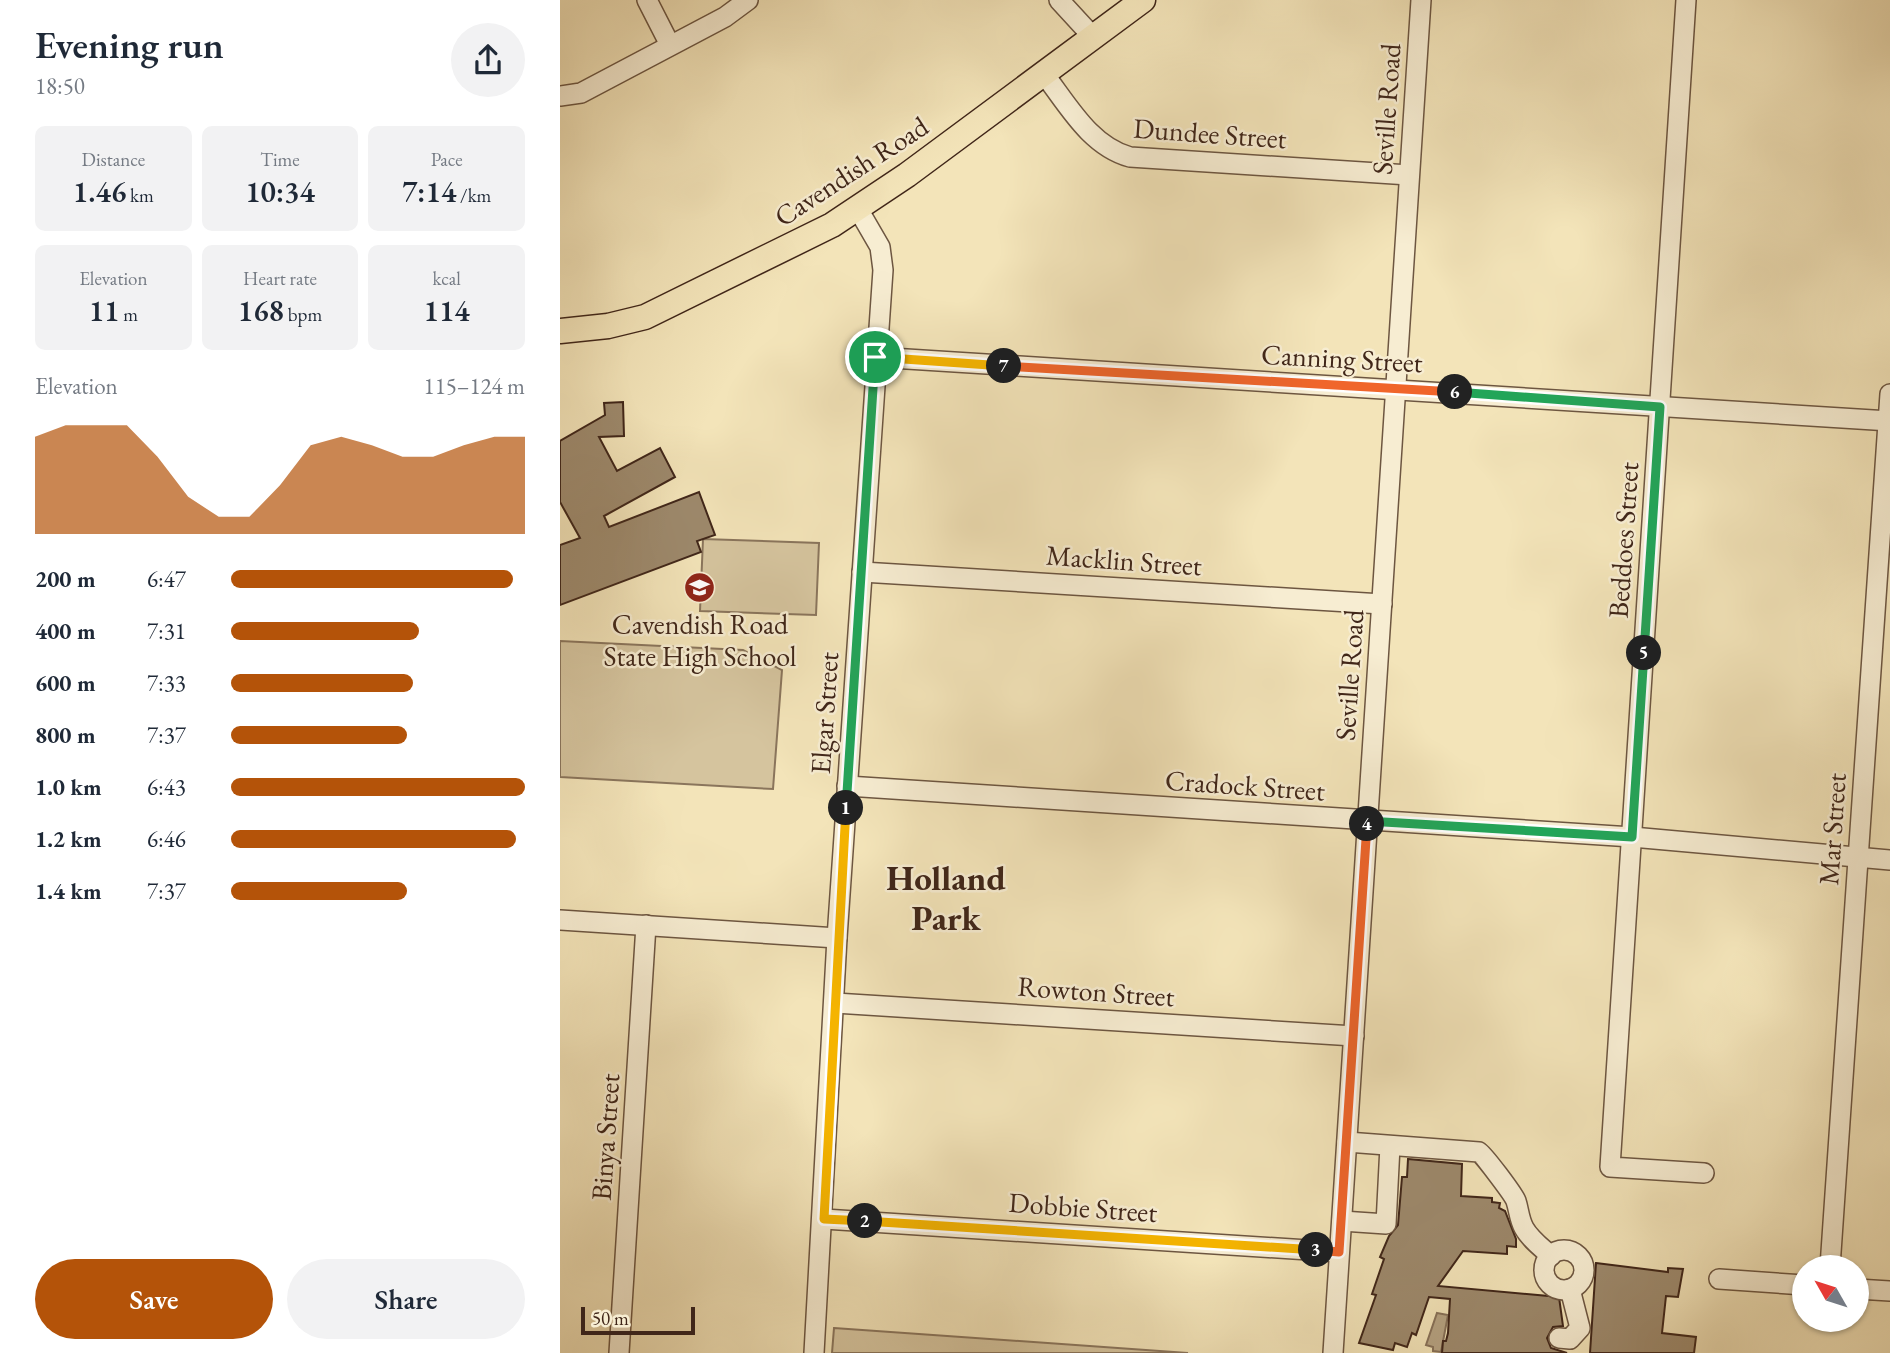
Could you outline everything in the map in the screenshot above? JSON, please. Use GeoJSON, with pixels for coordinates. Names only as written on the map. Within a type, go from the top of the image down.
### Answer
{"type":"FeatureCollection","features":[{"type":"Feature","properties":{"kind":"main road","name":"Cavendish Road"},"geometry":{"type":"LineString","coordinates":[[560,331],[608,326],[645,317],[803,240],[858,209],[1143,0]]}},
{"type":"Feature","properties":{"kind":"street"},"geometry":{"type":"LineString","coordinates":[[647,0],[670,45]]}},
{"type":"Feature","properties":{"kind":"street"},"geometry":{"type":"LineString","coordinates":[[560,96],[581,93],[725,17],[748,0]]}},
{"type":"Feature","properties":{"kind":"street"},"geometry":{"type":"LineString","coordinates":[[1059,0],[1093,37]]}},
{"type":"Feature","properties":{"kind":"street","name":"Seville Road"},"geometry":{"type":"LineString","coordinates":[[1333,1353],[1421,0]]}},
{"type":"Feature","properties":{"kind":"street","name":"Beddoes Street"},"geometry":{"type":"LineString","coordinates":[[1686,0],[1610,1167],[1704,1173]]}},
{"type":"Feature","properties":{"kind":"street","name":"Dundee Street"},"geometry":{"type":"LineString","coordinates":[[1044,74],[1092,136],[1111,152],[1130,157],[1409,175]]}},
{"type":"Feature","properties":{"kind":"street","name":"Elgar Street"},"geometry":{"type":"LineString","coordinates":[[814,1353],[824,1219],[837,938],[883,262],[877,240],[858,209]]}},
{"type":"Feature","properties":{"kind":"street","name":"Canning Street"},"geometry":{"type":"LineString","coordinates":[[875,357],[1889,421]]}},
{"type":"Feature","properties":{"kind":"street","name":"Mar Street"},"geometry":{"type":"LineString","coordinates":[[1831,1255],[1890,394]]}},
{"type":"Feature","properties":{"kind":"street","name":"Macklin Street"},"geometry":{"type":"LineString","coordinates":[[862,572],[1382,604]]}},
{"type":"Feature","properties":{"kind":"street","name":"Cradock Street"},"geometry":{"type":"LineString","coordinates":[[847,786],[1632,837],[1890,860]]}},
{"type":"Feature","properties":{"kind":"street"},"geometry":{"type":"LineString","coordinates":[[560,920],[837,938]]}},
{"type":"Feature","properties":{"kind":"street","name":"Binya Street"},"geometry":{"type":"LineString","coordinates":[[619,1353],[646,925]]}},
{"type":"Feature","properties":{"kind":"street","name":"Rowton Street"},"geometry":{"type":"LineString","coordinates":[[835,1003],[1354,1036]]}},
{"type":"Feature","properties":{"kind":"street"},"geometry":{"type":"LineString","coordinates":[[1347,1142],[1479,1152],[1486,1156],[1499,1180],[1516,1200],[1522,1226],[1551,1256]]}},
{"type":"Feature","properties":{"kind":"street"},"geometry":{"type":"LineString","coordinates":[[1342,1221],[1386,1224],[1390,1146]]}},
{"type":"Feature","properties":{"kind":"street","name":"Dobbie Street"},"geometry":{"type":"LineString","coordinates":[[824,1219],[1339,1252]]}},
{"type":"Feature","properties":{"kind":"street"},"geometry":{"type":"LineString","coordinates":[[1564,1251],[1581,1260],[1581,1280],[1570,1289],[1554,1287],[1546,1278],[1545,1266],[1551,1256],[1564,1251]]}},
{"type":"Feature","properties":{"kind":"street"},"geometry":{"type":"LineString","coordinates":[[1719,1279],[1792,1284]]}},
{"type":"Feature","properties":{"kind":"street"},"geometry":{"type":"LineString","coordinates":[[1559,1338],[1570,1339],[1580,1328],[1570,1289]]}},
{"type":"Feature","properties":{"kind":"street"},"geometry":{"type":"LineString","coordinates":[[1869,1290],[1890,1291]]}},
{"type":"Feature","properties":{"kind":"shaded area"},"geometry":{"type":"Polygon","coordinates":[[[703,539],[819,543],[816,615],[700,611],[703,539]]]}},
{"type":"Feature","properties":{"kind":"shaded area"},"geometry":{"type":"Polygon","coordinates":[[[560,641],[743,650],[782,670],[773,789],[560,777],[560,641]]]}},
{"type":"Feature","properties":{"kind":"shaded area"},"geometry":{"type":"Polygon","coordinates":[[[1437,1313],[1448,1315],[1441,1352],[1433,1351],[1433,1347],[1426,1345],[1437,1313]]]}},
{"type":"Feature","properties":{"kind":"shaded area"},"geometry":{"type":"Polygon","coordinates":[[[834,1328],[1188,1353],[832,1353],[834,1328]]]}},
{"type":"Feature","properties":{"kind":"building"},"geometry":{"type":"Polygon","coordinates":[[[623,402],[624,436],[599,437],[617,471],[660,448],[675,477],[604,516],[609,527],[699,492],[715,535],[697,541],[701,552],[560,605],[560,545],[580,538],[560,502],[560,441],[605,415],[604,403],[623,402]]]}},
{"type":"Feature","properties":{"kind":"building"},"geometry":{"type":"Polygon","coordinates":[[[1408,1159],[1462,1164],[1461,1196],[1492,1198],[1492,1202],[1500,1203],[1499,1208],[1505,1211],[1516,1239],[1516,1247],[1507,1246],[1507,1254],[1463,1251],[1438,1286],[1559,1297],[1563,1326],[1553,1327],[1547,1338],[1551,1348],[1567,1353],[1442,1353],[1443,1341],[1446,1341],[1448,1333],[1450,1299],[1429,1297],[1416,1335],[1412,1333],[1407,1347],[1395,1343],[1393,1350],[1359,1343],[1376,1295],[1372,1294],[1384,1259],[1380,1257],[1389,1236],[1398,1225],[1402,1177],[1407,1177],[1408,1159]]]}},
{"type":"Feature","properties":{"kind":"building"},"geometry":{"type":"Polygon","coordinates":[[[1596,1263],[1668,1272],[1668,1268],[1683,1269],[1678,1297],[1666,1296],[1662,1333],[1696,1337],[1694,1353],[1590,1353],[1596,1263]]]}},
{"type":"Feature","properties":{"kind":"place","name":"Cavendish Road State High School"},"geometry":{"type":"Point","coordinates":[700,587]}},
{"type":"Feature","properties":{"kind":"district","name":"Holland Park"},"geometry":{"type":"Point","coordinates":[946,898]}},
{"type":"Feature","properties":{"kind":"route"},"geometry":{"type":"LineString","coordinates":[[875,357],[1660,407],[1632,837],[1367,821],[1339,1252],[824,1219],[837,938],[875,357]]}}]}
